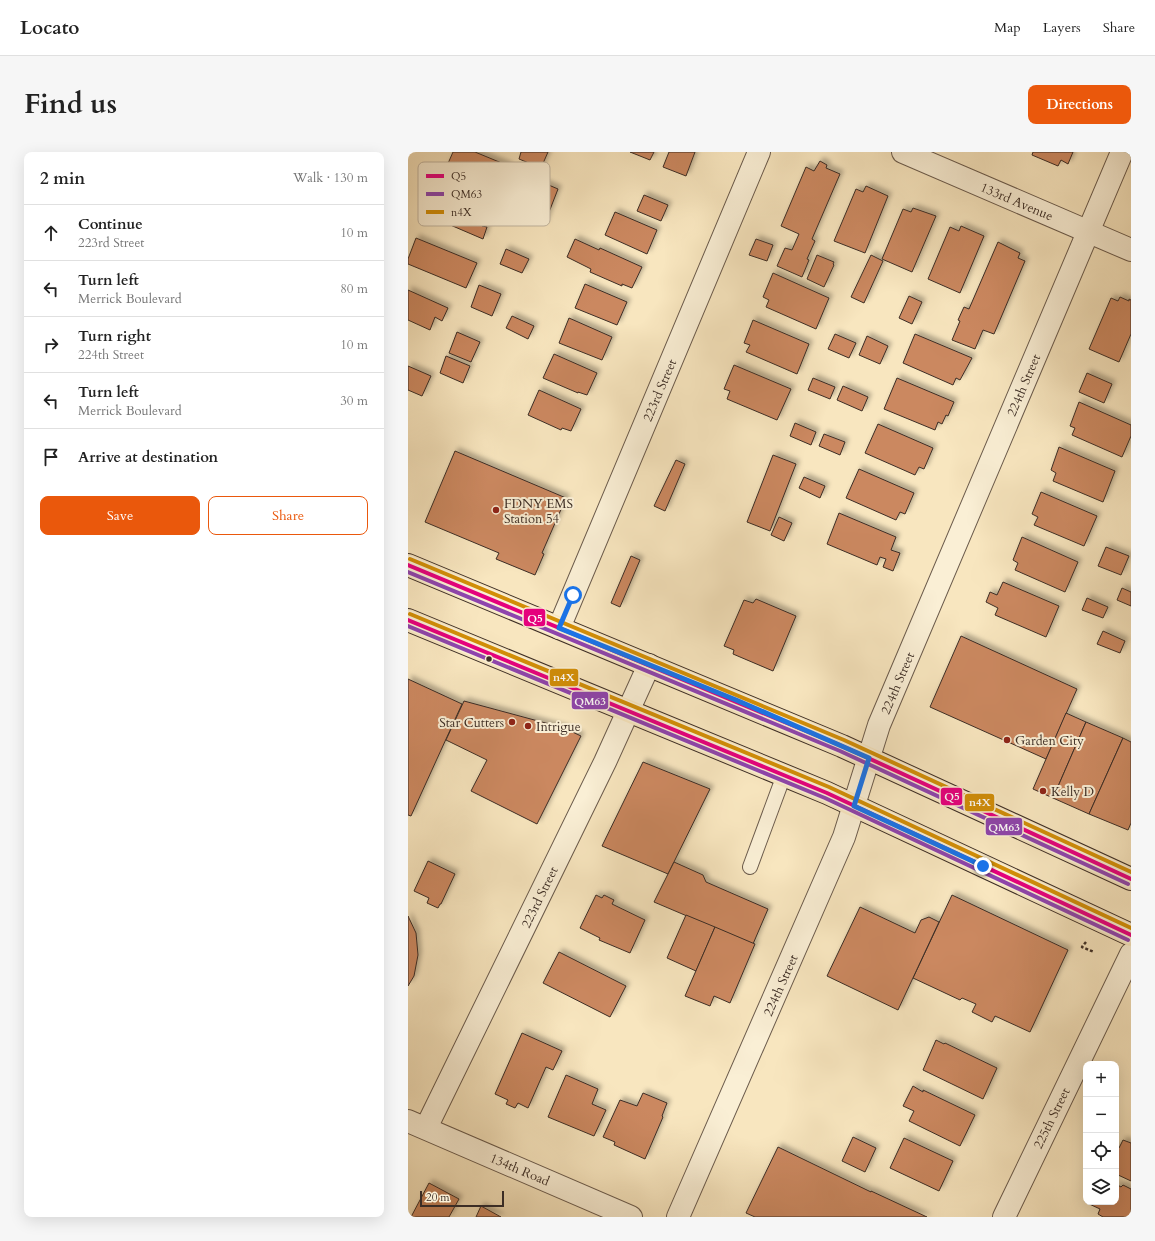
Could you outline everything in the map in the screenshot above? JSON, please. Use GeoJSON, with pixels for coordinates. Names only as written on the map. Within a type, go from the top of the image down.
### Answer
{"type":"FeatureCollection","features":[{"type":"Feature","properties":{"kind":"main road"},"geometry":{"type":"LineString","coordinates":[[408,565],[869,758],[1131,879]]}},
{"type":"Feature","properties":{"kind":"main road"},"geometry":{"type":"LineString","coordinates":[[408,620],[827,793],[1131,935]]}},
{"type":"Feature","properties":{"kind":"street","name":"223rd Street"},"geometry":{"type":"LineString","coordinates":[[559,628],[759,152]]}},
{"type":"Feature","properties":{"kind":"street","name":"133rd Avenue"},"geometry":{"type":"LineString","coordinates":[[904,152],[1131,250]]}},
{"type":"Feature","properties":{"kind":"street","name":"224th Street"},"geometry":{"type":"LineString","coordinates":[[678,1217],[844,836],[879,725],[1122,152]]}},
{"type":"Feature","properties":{"kind":"street","name":"223rd Street"},"geometry":{"type":"LineString","coordinates":[[417,1124],[605,762],[649,665]]}},
{"type":"Feature","properties":{"kind":"street","name":"225th Street"},"geometry":{"type":"LineString","coordinates":[[1004,1217],[1131,954]]}},
{"type":"Feature","properties":{"kind":"street","name":"134th Road"},"geometry":{"type":"LineString","coordinates":[[417,1124],[631,1217]]}},
{"type":"Feature","properties":{"kind":"lane"},"geometry":{"type":"LineString","coordinates":[[750,866],[784,775]]}},
{"type":"Feature","properties":{"kind":"path"},"geometry":{"type":"LineString","coordinates":[[1082,947],[1094,952]]}},
{"type":"Feature","properties":{"kind":"building"},"geometry":{"type":"Polygon","coordinates":[[[453,152],[475,152],[499,162],[449,162],[453,152]]]}},
{"type":"Feature","properties":{"kind":"building"},"geometry":{"type":"Polygon","coordinates":[[[521,152],[548,152],[544,162],[526,162],[519,159],[521,152]]]}},
{"type":"Feature","properties":{"kind":"building"},"geometry":{"type":"Polygon","coordinates":[[[630,152],[654,152],[650,160],[630,152]]]}},
{"type":"Feature","properties":{"kind":"building"},"geometry":{"type":"Polygon","coordinates":[[[669,152],[695,152],[686,176],[663,167],[669,152]]]}},
{"type":"Feature","properties":{"kind":"building"},"geometry":{"type":"Polygon","coordinates":[[[1033,152],[1073,152],[1068,164],[1061,160],[1058,166],[1032,155],[1033,152]]]}},
{"type":"Feature","properties":{"kind":"building"},"geometry":{"type":"Polygon","coordinates":[[[820,161],[827,165],[826,168],[840,174],[812,239],[815,241],[807,259],[809,260],[802,277],[777,266],[785,248],[792,250],[799,234],[781,226],[806,167],[814,171],[820,161]]]}},
{"type":"Feature","properties":{"kind":"building"},"geometry":{"type":"Polygon","coordinates":[[[550,186],[558,189],[550,210],[550,186]]]}},
{"type":"Feature","properties":{"kind":"building"},"geometry":{"type":"Polygon","coordinates":[[[866,186],[888,196],[865,253],[834,241],[856,189],[863,192],[866,186]]]}},
{"type":"Feature","properties":{"kind":"building"},"geometry":{"type":"Polygon","coordinates":[[[644,195],[668,205],[661,221],[637,211],[644,195]]]}},
{"type":"Feature","properties":{"kind":"building"},"geometry":{"type":"Polygon","coordinates":[[[913,208],[936,216],[912,272],[882,259],[903,209],[911,212],[913,208]]]}},
{"type":"Feature","properties":{"kind":"building"},"geometry":{"type":"Polygon","coordinates":[[[615,212],[657,230],[647,254],[605,235],[615,212]]]}},
{"type":"Feature","properties":{"kind":"building"},"geometry":{"type":"Polygon","coordinates":[[[453,226],[487,227],[483,239],[453,226]]]}},
{"type":"Feature","properties":{"kind":"building"},"geometry":{"type":"Polygon","coordinates":[[[961,226],[984,236],[960,293],[928,279],[950,227],[959,231],[961,226]]]}},
{"type":"Feature","properties":{"kind":"building"},"geometry":{"type":"Polygon","coordinates":[[[416,238],[477,263],[466,288],[408,264],[408,259],[416,238]]]}},
{"type":"Feature","properties":{"kind":"building"},"geometry":{"type":"Polygon","coordinates":[[[575,239],[599,250],[600,248],[642,267],[632,288],[622,284],[622,286],[590,272],[591,269],[567,257],[575,239]]]}},
{"type":"Feature","properties":{"kind":"building"},"geometry":{"type":"Polygon","coordinates":[[[756,239],[773,245],[767,261],[749,255],[756,239]]]}},
{"type":"Feature","properties":{"kind":"building"},"geometry":{"type":"Polygon","coordinates":[[[998,242],[1020,253],[1018,258],[1025,261],[994,334],[983,330],[975,349],[952,340],[964,307],[969,309],[998,242]]]}},
{"type":"Feature","properties":{"kind":"building"},"geometry":{"type":"Polygon","coordinates":[[[506,249],[529,259],[522,273],[500,264],[506,249]]]}},
{"type":"Feature","properties":{"kind":"building"},"geometry":{"type":"Polygon","coordinates":[[[817,255],[834,262],[824,287],[807,279],[817,255]]]}},
{"type":"Feature","properties":{"kind":"building"},"geometry":{"type":"Polygon","coordinates":[[[871,255],[883,261],[864,303],[851,297],[871,255]]]}},
{"type":"Feature","properties":{"kind":"building"},"geometry":{"type":"Polygon","coordinates":[[[773,273],[829,298],[816,329],[766,307],[769,300],[763,297],[773,273]]]}},
{"type":"Feature","properties":{"kind":"building"},"geometry":{"type":"Polygon","coordinates":[[[585,284],[627,302],[617,325],[575,308],[585,284]]]}},
{"type":"Feature","properties":{"kind":"building"},"geometry":{"type":"Polygon","coordinates":[[[479,285],[501,294],[492,316],[471,307],[479,285]]]}},
{"type":"Feature","properties":{"kind":"building"},"geometry":{"type":"Polygon","coordinates":[[[408,290],[448,308],[442,321],[435,317],[430,330],[408,320],[408,290]]]}},
{"type":"Feature","properties":{"kind":"building"},"geometry":{"type":"Polygon","coordinates":[[[909,296],[922,302],[912,324],[899,318],[909,296]]]}},
{"type":"Feature","properties":{"kind":"building"},"geometry":{"type":"Polygon","coordinates":[[[1120,297],[1129,301],[1129,299],[1131,300],[1131,334],[1119,362],[1089,349],[1111,298],[1118,301],[1120,297]]]}},
{"type":"Feature","properties":{"kind":"building"},"geometry":{"type":"Polygon","coordinates":[[[512,316],[534,326],[528,339],[506,328],[512,316]]]}},
{"type":"Feature","properties":{"kind":"building"},"geometry":{"type":"Polygon","coordinates":[[[569,318],[612,337],[602,360],[559,343],[569,318]]]}},
{"type":"Feature","properties":{"kind":"building"},"geometry":{"type":"Polygon","coordinates":[[[753,320],[809,344],[797,374],[746,352],[750,345],[744,343],[753,320]]]}},
{"type":"Feature","properties":{"kind":"building"},"geometry":{"type":"Polygon","coordinates":[[[457,332],[480,342],[471,362],[449,353],[457,332]]]}},
{"type":"Feature","properties":{"kind":"building"},"geometry":{"type":"Polygon","coordinates":[[[835,334],[856,343],[849,358],[828,349],[835,334]]]}},
{"type":"Feature","properties":{"kind":"building"},"geometry":{"type":"Polygon","coordinates":[[[915,334],[972,358],[960,380],[956,378],[953,385],[903,363],[915,334]]]}},
{"type":"Feature","properties":{"kind":"building"},"geometry":{"type":"Polygon","coordinates":[[[867,336],[888,346],[880,364],[859,355],[867,336]]]}},
{"type":"Feature","properties":{"kind":"building"},"geometry":{"type":"Polygon","coordinates":[[[554,354],[597,373],[587,395],[578,393],[543,378],[554,354]]]}},
{"type":"Feature","properties":{"kind":"building"},"geometry":{"type":"Polygon","coordinates":[[[446,356],[470,366],[463,383],[440,373],[446,356]]]}},
{"type":"Feature","properties":{"kind":"building"},"geometry":{"type":"Polygon","coordinates":[[[734,365],[791,389],[777,420],[727,399],[730,391],[724,389],[734,365]]]}},
{"type":"Feature","properties":{"kind":"building"},"geometry":{"type":"Polygon","coordinates":[[[408,366],[431,376],[422,396],[408,390],[408,366]]]}},
{"type":"Feature","properties":{"kind":"building"},"geometry":{"type":"Polygon","coordinates":[[[1087,373],[1112,384],[1104,403],[1079,392],[1087,373]]]}},
{"type":"Feature","properties":{"kind":"building"},"geometry":{"type":"Polygon","coordinates":[[[813,378],[835,387],[830,399],[808,390],[813,378]]]}},
{"type":"Feature","properties":{"kind":"building"},"geometry":{"type":"Polygon","coordinates":[[[897,378],[954,402],[948,416],[946,415],[942,424],[938,422],[935,430],[884,409],[897,378]]]}},
{"type":"Feature","properties":{"kind":"building"},"geometry":{"type":"Polygon","coordinates":[[[843,386],[868,397],[862,411],[837,400],[843,386]]]}},
{"type":"Feature","properties":{"kind":"building"},"geometry":{"type":"Polygon","coordinates":[[[539,390],[581,409],[571,431],[562,428],[561,430],[528,415],[539,390]]]}},
{"type":"Feature","properties":{"kind":"building"},"geometry":{"type":"Polygon","coordinates":[[[1079,402],[1131,425],[1131,436],[1122,457],[1072,435],[1075,428],[1070,426],[1079,402]]]}},
{"type":"Feature","properties":{"kind":"building"},"geometry":{"type":"Polygon","coordinates":[[[795,423],[816,432],[811,445],[790,436],[795,423]]]}},
{"type":"Feature","properties":{"kind":"building"},"geometry":{"type":"Polygon","coordinates":[[[878,424],[933,448],[924,469],[919,467],[915,475],[865,453],[878,424]]]}},
{"type":"Feature","properties":{"kind":"building"},"geometry":{"type":"Polygon","coordinates":[[[824,434],[845,442],[840,455],[819,446],[824,434]]]}},
{"type":"Feature","properties":{"kind":"building"},"geometry":{"type":"Polygon","coordinates":[[[1059,447],[1115,471],[1103,502],[1053,481],[1056,473],[1051,470],[1059,447]]]}},
{"type":"Feature","properties":{"kind":"building","name":"FDNY EMS Station 54"},"geometry":{"type":"Polygon","coordinates":[[[455,451],[566,498],[542,553],[544,554],[535,575],[496,559],[499,553],[425,522],[455,451]]]}},
{"type":"Feature","properties":{"kind":"building"},"geometry":{"type":"Polygon","coordinates":[[[773,455],[796,464],[770,531],[747,522],[773,455]]]}},
{"type":"Feature","properties":{"kind":"building"},"geometry":{"type":"Polygon","coordinates":[[[676,460],[685,464],[665,511],[654,506],[676,460]]]}},
{"type":"Feature","properties":{"kind":"building"},"geometry":{"type":"Polygon","coordinates":[[[859,469],[914,493],[905,514],[900,512],[896,520],[846,498],[859,469]]]}},
{"type":"Feature","properties":{"kind":"building"},"geometry":{"type":"Polygon","coordinates":[[[804,477],[825,486],[820,498],[799,488],[804,477]]]}},
{"type":"Feature","properties":{"kind":"building"},"geometry":{"type":"Polygon","coordinates":[[[1041,492],[1097,516],[1084,546],[1034,525],[1038,517],[1032,514],[1041,492]]]}},
{"type":"Feature","properties":{"kind":"building"},"geometry":{"type":"Polygon","coordinates":[[[839,513],[896,537],[891,550],[900,553],[893,571],[883,567],[886,559],[880,557],[877,565],[827,544],[839,513]]]}},
{"type":"Feature","properties":{"kind":"building"},"geometry":{"type":"Polygon","coordinates":[[[779,517],[792,523],[784,541],[771,535],[779,517]]]}},
{"type":"Feature","properties":{"kind":"building"},"geometry":{"type":"Polygon","coordinates":[[[1022,537],[1078,562],[1065,592],[1015,570],[1018,563],[1013,560],[1022,537]]]}},
{"type":"Feature","properties":{"kind":"building"},"geometry":{"type":"Polygon","coordinates":[[[1106,547],[1129,556],[1121,575],[1098,566],[1106,547]]]}},
{"type":"Feature","properties":{"kind":"building"},"geometry":{"type":"Polygon","coordinates":[[[631,556],[640,560],[620,607],[611,603],[631,556]]]}},
{"type":"Feature","properties":{"kind":"building"},"geometry":{"type":"Polygon","coordinates":[[[1003,582],[1059,606],[1046,637],[995,615],[998,608],[986,602],[990,592],[997,595],[1003,582]]]}},
{"type":"Feature","properties":{"kind":"building"},"geometry":{"type":"Polygon","coordinates":[[[1122,588],[1131,592],[1131,606],[1117,600],[1122,588]]]}},
{"type":"Feature","properties":{"kind":"building"},"geometry":{"type":"Polygon","coordinates":[[[1087,598],[1108,607],[1103,618],[1082,610],[1087,598]]]}},
{"type":"Feature","properties":{"kind":"building"},"geometry":{"type":"Polygon","coordinates":[[[756,599],[796,616],[773,671],[733,654],[734,650],[724,646],[744,600],[753,603],[756,599]]]}},
{"type":"Feature","properties":{"kind":"building"},"geometry":{"type":"Polygon","coordinates":[[[1103,631],[1125,641],[1120,653],[1097,644],[1103,631]]]}},
{"type":"Feature","properties":{"kind":"building"},"geometry":{"type":"Polygon","coordinates":[[[961,636],[1077,689],[1046,759],[930,707],[961,636]]]}},
{"type":"Feature","properties":{"kind":"building"},"geometry":{"type":"Polygon","coordinates":[[[408,679],[462,704],[411,816],[408,815],[408,679]]]}},
{"type":"Feature","properties":{"kind":"building"},"geometry":{"type":"Polygon","coordinates":[[[464,701],[564,728],[581,736],[537,824],[471,791],[487,760],[446,740],[464,701]]]}},
{"type":"Feature","properties":{"kind":"building"},"geometry":{"type":"Polygon","coordinates":[[[1066,713],[1086,722],[1053,798],[1033,789],[1066,713]]]}},
{"type":"Feature","properties":{"kind":"building"},"geometry":{"type":"Polygon","coordinates":[[[1086,722],[1123,738],[1089,814],[1053,798],[1086,722]]]}},
{"type":"Feature","properties":{"kind":"building"},"geometry":{"type":"Polygon","coordinates":[[[1123,738],[1131,742],[1131,823],[1128,830],[1089,814],[1123,738]]]}},
{"type":"Feature","properties":{"kind":"building"},"geometry":{"type":"Polygon","coordinates":[[[643,762],[710,789],[668,874],[602,846],[643,762]]]}},
{"type":"Feature","properties":{"kind":"building"},"geometry":{"type":"Polygon","coordinates":[[[428,861],[455,874],[438,908],[427,903],[429,898],[414,891],[428,861]]]}},
{"type":"Feature","properties":{"kind":"building"},"geometry":{"type":"Polygon","coordinates":[[[674,862],[703,875],[706,882],[768,909],[753,944],[654,902],[674,862]]]}},
{"type":"Feature","properties":{"kind":"building"},"geometry":{"type":"Polygon","coordinates":[[[596,895],[602,898],[604,895],[614,900],[612,904],[645,920],[630,953],[599,940],[600,938],[580,928],[596,895]]]}},
{"type":"Feature","properties":{"kind":"building"},"geometry":{"type":"Polygon","coordinates":[[[952,895],[1068,950],[1030,1032],[995,1016],[992,1022],[972,1012],[976,1004],[962,998],[960,1000],[913,978],[952,895]]]}},
{"type":"Feature","properties":{"kind":"building"},"geometry":{"type":"Polygon","coordinates":[[[860,907],[915,933],[921,920],[929,917],[939,922],[898,1010],[827,976],[860,907]]]}},
{"type":"Feature","properties":{"kind":"building"},"geometry":{"type":"Polygon","coordinates":[[[686,915],[715,927],[696,971],[667,958],[686,915]]]}},
{"type":"Feature","properties":{"kind":"building"},"geometry":{"type":"Polygon","coordinates":[[[408,916],[416,933],[418,955],[414,976],[408,986],[408,916]]]}},
{"type":"Feature","properties":{"kind":"building"},"geometry":{"type":"Polygon","coordinates":[[[715,927],[755,944],[730,1003],[714,996],[710,1006],[685,996],[715,927]]]}},
{"type":"Feature","properties":{"kind":"building"},"geometry":{"type":"Polygon","coordinates":[[[559,952],[626,986],[610,1017],[543,983],[559,952]]]}},
{"type":"Feature","properties":{"kind":"building"},"geometry":{"type":"Polygon","coordinates":[[[522,1033],[562,1051],[553,1070],[546,1067],[528,1108],[518,1103],[515,1108],[506,1104],[508,1100],[495,1094],[522,1033]]]}},
{"type":"Feature","properties":{"kind":"building"},"geometry":{"type":"Polygon","coordinates":[[[936,1040],[997,1068],[983,1099],[923,1070],[936,1040]]]}},
{"type":"Feature","properties":{"kind":"building"},"geometry":{"type":"Polygon","coordinates":[[[566,1075],[598,1089],[592,1104],[606,1110],[594,1136],[548,1117],[566,1075]]]}},
{"type":"Feature","properties":{"kind":"building"},"geometry":{"type":"Polygon","coordinates":[[[913,1086],[975,1115],[960,1146],[909,1121],[914,1111],[903,1106],[913,1086]]]}},
{"type":"Feature","properties":{"kind":"building"},"geometry":{"type":"Polygon","coordinates":[[[643,1093],[667,1103],[662,1116],[663,1117],[645,1159],[614,1145],[615,1142],[603,1137],[620,1100],[637,1106],[643,1093]]]}},
{"type":"Feature","properties":{"kind":"building"},"geometry":{"type":"Polygon","coordinates":[[[853,1137],[876,1148],[865,1172],[842,1161],[853,1137]]]}},
{"type":"Feature","properties":{"kind":"building"},"geometry":{"type":"Polygon","coordinates":[[[904,1138],[953,1161],[939,1191],[890,1168],[904,1138]]]}},
{"type":"Feature","properties":{"kind":"building"},"geometry":{"type":"Polygon","coordinates":[[[1123,1140],[1131,1143],[1131,1181],[1119,1175],[1119,1148],[1123,1140]]]}},
{"type":"Feature","properties":{"kind":"building"},"geometry":{"type":"Polygon","coordinates":[[[778,1147],[927,1217],[755,1217],[746,1213],[778,1147]]]}},
{"type":"Feature","properties":{"kind":"building"},"geometry":{"type":"Polygon","coordinates":[[[429,1183],[459,1199],[449,1217],[411,1217],[429,1183]]]}},
{"type":"Feature","properties":{"kind":"building"},"geometry":{"type":"Polygon","coordinates":[[[1123,1185],[1131,1189],[1131,1217],[1103,1217],[1098,1214],[1100,1209],[1091,1205],[1119,1205],[1119,1186],[1121,1187],[1123,1185]]]}},
{"type":"Feature","properties":{"kind":"building"},"geometry":{"type":"Polygon","coordinates":[[[481,1206],[501,1217],[476,1217],[481,1206]]]}},
{"type":"Feature","properties":{"kind":"transit line","name":"n4X"},"geometry":{"type":"LineString","coordinates":[[410,559],[844,740],[1131,872]]}},
{"type":"Feature","properties":{"kind":"transit line","name":"Q5"},"geometry":{"type":"LineString","coordinates":[[408,565],[842,746],[1131,879]]}},
{"type":"Feature","properties":{"kind":"transit line","name":"QM63"},"geometry":{"type":"LineString","coordinates":[[408,572],[840,751],[1128,884]]}},
{"type":"Feature","properties":{"kind":"transit line","name":"n4X"},"geometry":{"type":"LineString","coordinates":[[410,614],[829,787],[1131,928]]}},
{"type":"Feature","properties":{"kind":"transit line","name":"Q5"},"geometry":{"type":"LineString","coordinates":[[408,620],[827,793],[1131,935]]}},
{"type":"Feature","properties":{"kind":"transit line","name":"QM63"},"geometry":{"type":"LineString","coordinates":[[408,626],[825,798],[1128,940]]}},
{"type":"Feature","properties":{"kind":"place","name":"FDNY EMS Station 54"},"geometry":{"type":"Point","coordinates":[496,510]}},
{"type":"Feature","properties":{"kind":"place","name":"Star Cutters"},"geometry":{"type":"Point","coordinates":[512,722]}},
{"type":"Feature","properties":{"kind":"place","name":"Intrigue"},"geometry":{"type":"Point","coordinates":[528,726]}},
{"type":"Feature","properties":{"kind":"place","name":"Garden City"},"geometry":{"type":"Point","coordinates":[1007,740]}},
{"type":"Feature","properties":{"kind":"place","name":"Kelly D"},"geometry":{"type":"Point","coordinates":[1043,791]}},
{"type":"Feature","properties":{"kind":"route"},"geometry":{"type":"LineString","coordinates":[[573,595],[559,628],[736,700],[758,711],[869,758],[854,806],[983,866]]}}]}
